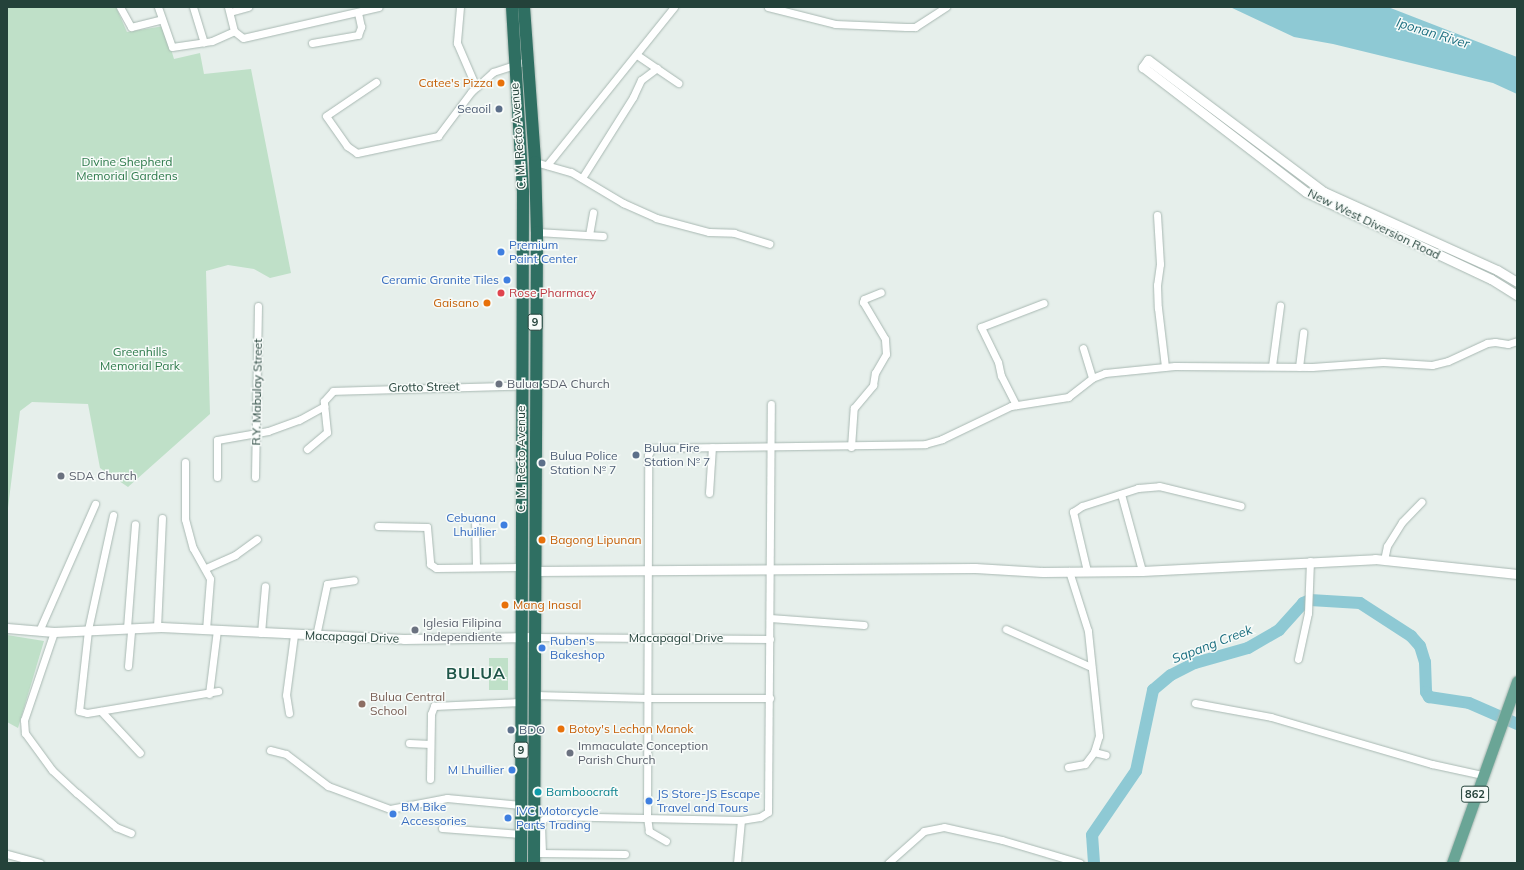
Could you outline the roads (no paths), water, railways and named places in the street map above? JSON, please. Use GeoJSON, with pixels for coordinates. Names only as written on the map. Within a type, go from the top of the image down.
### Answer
{"type":"FeatureCollection","features":[{"type":"Feature","properties":{"kind":"highway","name":"C. M. Recto Avenue"},"geometry":{"type":"LineString","coordinates":[[512,7],[514,64],[523,175],[535,571],[534,796],[536,856]]}},
{"type":"Feature","properties":{"kind":"highway","name":"C. M. Recto Avenue"},"geometry":{"type":"LineString","coordinates":[[520,858],[522,567],[529,385],[541,164],[526,61],[524,7]]}},
{"type":"Feature","properties":{"kind":"highway"},"geometry":{"type":"LineString","coordinates":[[521,800],[534,796]]}},
{"type":"Feature","properties":{"kind":"main road","name":"862"},"geometry":{"type":"LineString","coordinates":[[1452,863],[1505,710],[1517,681]]}},
{"type":"Feature","properties":{"kind":"street"},"geometry":{"type":"LineString","coordinates":[[120,7],[131,27],[162,19]]}},
{"type":"Feature","properties":{"kind":"street"},"geometry":{"type":"LineString","coordinates":[[158,7],[172,47],[216,40],[234,31]]}},
{"type":"Feature","properties":{"kind":"street"},"geometry":{"type":"LineString","coordinates":[[193,7],[204,42]]}},
{"type":"Feature","properties":{"kind":"street"},"geometry":{"type":"LineString","coordinates":[[248,7],[229,10],[234,31],[243,38],[358,13],[378,7]]}},
{"type":"Feature","properties":{"kind":"street"},"geometry":{"type":"LineString","coordinates":[[460,7],[457,42],[476,87]]}},
{"type":"Feature","properties":{"kind":"street"},"geometry":{"type":"LineString","coordinates":[[674,7],[637,55],[541,164],[582,178],[623,203],[656,218],[709,232],[734,233],[769,244]]}},
{"type":"Feature","properties":{"kind":"street"},"geometry":{"type":"LineString","coordinates":[[768,7],[799,13],[835,24],[906,27],[915,27],[946,7]]}},
{"type":"Feature","properties":{"kind":"street"},"geometry":{"type":"LineString","coordinates":[[312,43],[358,35],[361,27],[358,13]]}},
{"type":"Feature","properties":{"kind":"street"},"geometry":{"type":"LineString","coordinates":[[637,55],[678,83]]}},
{"type":"Feature","properties":{"kind":"street"},"geometry":{"type":"LineString","coordinates":[[376,82],[326,116],[351,150],[357,153],[438,136],[476,87],[498,69],[526,61]]}},
{"type":"Feature","properties":{"kind":"street","name":"New West Diversion Road"},"geometry":{"type":"LineString","coordinates":[[1517,282],[1497,270],[1312,184],[1146,64],[1306,192],[1491,279],[1517,295]]}},
{"type":"Feature","properties":{"kind":"street"},"geometry":{"type":"LineString","coordinates":[[582,178],[633,97],[642,80],[657,68]]}},
{"type":"Feature","properties":{"kind":"street"},"geometry":{"type":"LineString","coordinates":[[589,235],[593,212]]}},
{"type":"Feature","properties":{"kind":"street"},"geometry":{"type":"LineString","coordinates":[[1157,215],[1160,264],[1157,285],[1158,308],[1165,367]]}},
{"type":"Feature","properties":{"kind":"street"},"geometry":{"type":"LineString","coordinates":[[537,232],[604,236]]}},
{"type":"Feature","properties":{"kind":"street"},"geometry":{"type":"LineString","coordinates":[[851,447],[854,408],[872,385],[875,373],[886,354],[885,340],[863,302],[864,299],[882,292]]}},
{"type":"Feature","properties":{"kind":"street"},"geometry":{"type":"LineString","coordinates":[[1016,405],[1001,376],[998,362],[981,327],[1044,303]]}},
{"type":"Feature","properties":{"kind":"street","name":"R.Y. Mabulay Street"},"geometry":{"type":"LineString","coordinates":[[255,477],[258,306]]}},
{"type":"Feature","properties":{"kind":"street"},"geometry":{"type":"LineString","coordinates":[[1272,366],[1280,306]]}},
{"type":"Feature","properties":{"kind":"street"},"geometry":{"type":"LineString","coordinates":[[1299,367],[1303,332]]}},
{"type":"Feature","properties":{"kind":"street"},"geometry":{"type":"LineString","coordinates":[[666,841],[649,831],[647,816],[647,698],[650,639],[648,571],[650,451],[652,448],[851,447],[924,444],[942,439],[1016,405],[1068,397],[1092,378],[1105,373],[1165,367],[1299,367],[1383,362],[1432,365],[1448,361],[1487,343],[1495,342],[1508,344],[1517,341]]}},
{"type":"Feature","properties":{"kind":"street"},"geometry":{"type":"LineString","coordinates":[[1083,348],[1092,378]]}},
{"type":"Feature","properties":{"kind":"street","name":"Grotto Street"},"geometry":{"type":"LineString","coordinates":[[324,406],[330,393],[339,390],[529,385]]}},
{"type":"Feature","properties":{"kind":"street"},"geometry":{"type":"LineString","coordinates":[[536,856],[542,821],[547,816],[647,816],[741,820],[760,817],[768,812],[771,404]]}},
{"type":"Feature","properties":{"kind":"street"},"geometry":{"type":"LineString","coordinates":[[217,477],[217,440],[256,434],[299,420],[324,406],[327,432],[307,449]]}},
{"type":"Feature","properties":{"kind":"street"},"geometry":{"type":"LineString","coordinates":[[709,493],[712,447]]}},
{"type":"Feature","properties":{"kind":"street"},"geometry":{"type":"LineString","coordinates":[[185,462],[184,513],[193,548],[206,568],[210,579],[206,630]]}},
{"type":"Feature","properties":{"kind":"street"},"geometry":{"type":"LineString","coordinates":[[1087,571],[1073,512],[1087,504],[1138,488],[1160,486],[1242,506]]}},
{"type":"Feature","properties":{"kind":"street"},"geometry":{"type":"LineString","coordinates":[[1120,494],[1142,571]]}},
{"type":"Feature","properties":{"kind":"street"},"geometry":{"type":"LineString","coordinates":[[1384,560],[1387,546],[1402,522],[1421,502]]}},
{"type":"Feature","properties":{"kind":"street"},"geometry":{"type":"LineString","coordinates":[[39,631],[95,504]]}},
{"type":"Feature","properties":{"kind":"street"},"geometry":{"type":"LineString","coordinates":[[113,515],[88,630],[79,708],[83,714],[209,694],[218,691]]}},
{"type":"Feature","properties":{"kind":"street"},"geometry":{"type":"LineString","coordinates":[[157,628],[162,518]]}},
{"type":"Feature","properties":{"kind":"street"},"geometry":{"type":"LineString","coordinates":[[475,519],[476,568]]}},
{"type":"Feature","properties":{"kind":"street"},"geometry":{"type":"LineString","coordinates":[[128,666],[135,524]]}},
{"type":"Feature","properties":{"kind":"street"},"geometry":{"type":"LineString","coordinates":[[378,526],[427,527],[429,560],[433,567],[522,567]]}},
{"type":"Feature","properties":{"kind":"street"},"geometry":{"type":"LineString","coordinates":[[206,568],[235,555],[257,539]]}},
{"type":"Feature","properties":{"kind":"street"},"geometry":{"type":"LineString","coordinates":[[535,571],[975,568],[1069,571],[1142,571],[1219,569],[1310,561],[1384,560],[1517,574]]}},
{"type":"Feature","properties":{"kind":"street"},"geometry":{"type":"LineString","coordinates":[[1298,659],[1308,613],[1310,561]]}},
{"type":"Feature","properties":{"kind":"street"},"geometry":{"type":"LineString","coordinates":[[1068,766],[1085,764],[1094,752],[1099,736],[1088,631],[1069,571]]}},
{"type":"Feature","properties":{"kind":"street"},"geometry":{"type":"LineString","coordinates":[[316,636],[327,584],[354,580]]}},
{"type":"Feature","properties":{"kind":"street"},"geometry":{"type":"LineString","coordinates":[[261,633],[265,586]]}},
{"type":"Feature","properties":{"kind":"street"},"geometry":{"type":"LineString","coordinates":[[770,618],[864,625]]}},
{"type":"Feature","properties":{"kind":"street","name":"Macapagal Drive"},"geometry":{"type":"LineString","coordinates":[[7,628],[54,632],[157,628],[404,639],[522,637],[770,639]]}},
{"type":"Feature","properties":{"kind":"street"},"geometry":{"type":"LineString","coordinates":[[1006,629],[1091,668]]}},
{"type":"Feature","properties":{"kind":"street"},"geometry":{"type":"LineString","coordinates":[[209,694],[217,630]]}},
{"type":"Feature","properties":{"kind":"street"},"geometry":{"type":"LineString","coordinates":[[54,632],[24,720],[25,733],[52,770],[116,827],[131,833]]}},
{"type":"Feature","properties":{"kind":"street"},"geometry":{"type":"LineString","coordinates":[[289,713],[286,695],[294,635]]}},
{"type":"Feature","properties":{"kind":"street"},"geometry":{"type":"LineString","coordinates":[[534,695],[647,698],[770,698]]}},
{"type":"Feature","properties":{"kind":"street"},"geometry":{"type":"LineString","coordinates":[[430,780],[431,714],[434,706],[521,702]]}},
{"type":"Feature","properties":{"kind":"street"},"geometry":{"type":"LineString","coordinates":[[1195,703],[1271,717],[1432,764],[1482,775]]}},
{"type":"Feature","properties":{"kind":"street"},"geometry":{"type":"LineString","coordinates":[[101,711],[140,753]]}},
{"type":"Feature","properties":{"kind":"street"},"geometry":{"type":"LineString","coordinates":[[409,743],[430,744]]}},
{"type":"Feature","properties":{"kind":"street"},"geometry":{"type":"LineString","coordinates":[[270,750],[286,754],[328,786],[390,810],[447,798],[521,800]]}},
{"type":"Feature","properties":{"kind":"street"},"geometry":{"type":"LineString","coordinates":[[1094,752],[1106,755]]}},
{"type":"Feature","properties":{"kind":"street"},"geometry":{"type":"LineString","coordinates":[[737,863],[741,820]]}},
{"type":"Feature","properties":{"kind":"street"},"geometry":{"type":"LineString","coordinates":[[888,863],[924,831],[944,827],[1002,840],[1080,863]]}},
{"type":"Feature","properties":{"kind":"street"},"geometry":{"type":"LineString","coordinates":[[442,828],[520,834]]}},
{"type":"Feature","properties":{"kind":"street"},"geometry":{"type":"LineString","coordinates":[[7,854],[40,863]]}},
{"type":"Feature","properties":{"kind":"street"},"geometry":{"type":"LineString","coordinates":[[520,858],[536,856],[625,854]]}},
{"type":"Feature","properties":{"kind":"water","name":"Iponan River"},"geometry":{"type":"Polygon","coordinates":[[[1230,7],[1388,7],[1517,57],[1517,94],[1493,83],[1333,44],[1294,37],[1230,7]]]}},
{"type":"Feature","properties":{"kind":"waterway","name":"Sapang Creek"},"geometry":{"type":"LineString","coordinates":[[1094,863],[1092,835],[1136,771],[1153,690],[1171,675],[1195,663],[1248,648],[1279,630],[1303,603],[1310,600],[1360,603],[1411,636],[1420,646],[1425,662],[1426,692],[1429,697],[1469,703],[1517,724]]}},
{"type":"Feature","properties":{"kind":"place","name":"Catee's Pizza"},"geometry":{"type":"Point","coordinates":[501,83]}},
{"type":"Feature","properties":{"kind":"place","name":"Seaoil"},"geometry":{"type":"Point","coordinates":[499,109]}},
{"type":"Feature","properties":{"kind":"place","name":"Premium Paint Center"},"geometry":{"type":"Point","coordinates":[501,252]}},
{"type":"Feature","properties":{"kind":"place","name":"Ceramic Granite Tiles"},"geometry":{"type":"Point","coordinates":[507,280]}},
{"type":"Feature","properties":{"kind":"place","name":"Rose Pharmacy"},"geometry":{"type":"Point","coordinates":[501,293]}},
{"type":"Feature","properties":{"kind":"place","name":"Gaisano"},"geometry":{"type":"Point","coordinates":[487,303]}},
{"type":"Feature","properties":{"kind":"place","name":"Bulua SDA Church"},"geometry":{"type":"Point","coordinates":[499,384]}},
{"type":"Feature","properties":{"kind":"place","name":"Bulua Fire Station № 7"},"geometry":{"type":"Point","coordinates":[636,455]}},
{"type":"Feature","properties":{"kind":"place","name":"Bulua Police Station № 7"},"geometry":{"type":"Point","coordinates":[542,463]}},
{"type":"Feature","properties":{"kind":"place","name":"SDA Church"},"geometry":{"type":"Point","coordinates":[61,476]}},
{"type":"Feature","properties":{"kind":"place","name":"Cebuana Lhuillier"},"geometry":{"type":"Point","coordinates":[504,525]}},
{"type":"Feature","properties":{"kind":"place","name":"Bagong Lipunan"},"geometry":{"type":"Point","coordinates":[542,540]}},
{"type":"Feature","properties":{"kind":"place","name":"Mang Inasal"},"geometry":{"type":"Point","coordinates":[505,605]}},
{"type":"Feature","properties":{"kind":"place","name":"Iglesia Filipina Independiente"},"geometry":{"type":"Point","coordinates":[415,630]}},
{"type":"Feature","properties":{"kind":"place","name":"Ruben's Bakeshop"},"geometry":{"type":"Point","coordinates":[542,648]}},
{"type":"Feature","properties":{"kind":"place","name":"Bulua Central School"},"geometry":{"type":"Point","coordinates":[362,704]}},
{"type":"Feature","properties":{"kind":"place","name":"Botoy's Lechon Manok"},"geometry":{"type":"Point","coordinates":[561,729]}},
{"type":"Feature","properties":{"kind":"place","name":"BDO"},"geometry":{"type":"Point","coordinates":[511,730]}},
{"type":"Feature","properties":{"kind":"place","name":"Immaculate Conception Parish Church"},"geometry":{"type":"Point","coordinates":[570,753]}},
{"type":"Feature","properties":{"kind":"place","name":"M Lhuillier"},"geometry":{"type":"Point","coordinates":[512,770]}},
{"type":"Feature","properties":{"kind":"place","name":"Bamboocraft"},"geometry":{"type":"Point","coordinates":[538,792]}},
{"type":"Feature","properties":{"kind":"place","name":"JS Store-JS Escape Travel and Tours"},"geometry":{"type":"Point","coordinates":[649,801]}},
{"type":"Feature","properties":{"kind":"place","name":"BM Bike Accessories"},"geometry":{"type":"Point","coordinates":[393,814]}},
{"type":"Feature","properties":{"kind":"place","name":"IVC Motorcycle Parts Trading"},"geometry":{"type":"Point","coordinates":[508,818]}},
{"type":"Feature","properties":{"kind":"district","name":"BULUA"},"geometry":{"type":"Point","coordinates":[476,673]}},
{"type":"Feature","properties":{"kind":"park label","name":"Divine Shepherd Memorial Gardens"},"geometry":{"type":"Point","coordinates":[127,169]}},
{"type":"Feature","properties":{"kind":"park label","name":"Greenhills Memorial Park"},"geometry":{"type":"Point","coordinates":[140,359]}}]}
